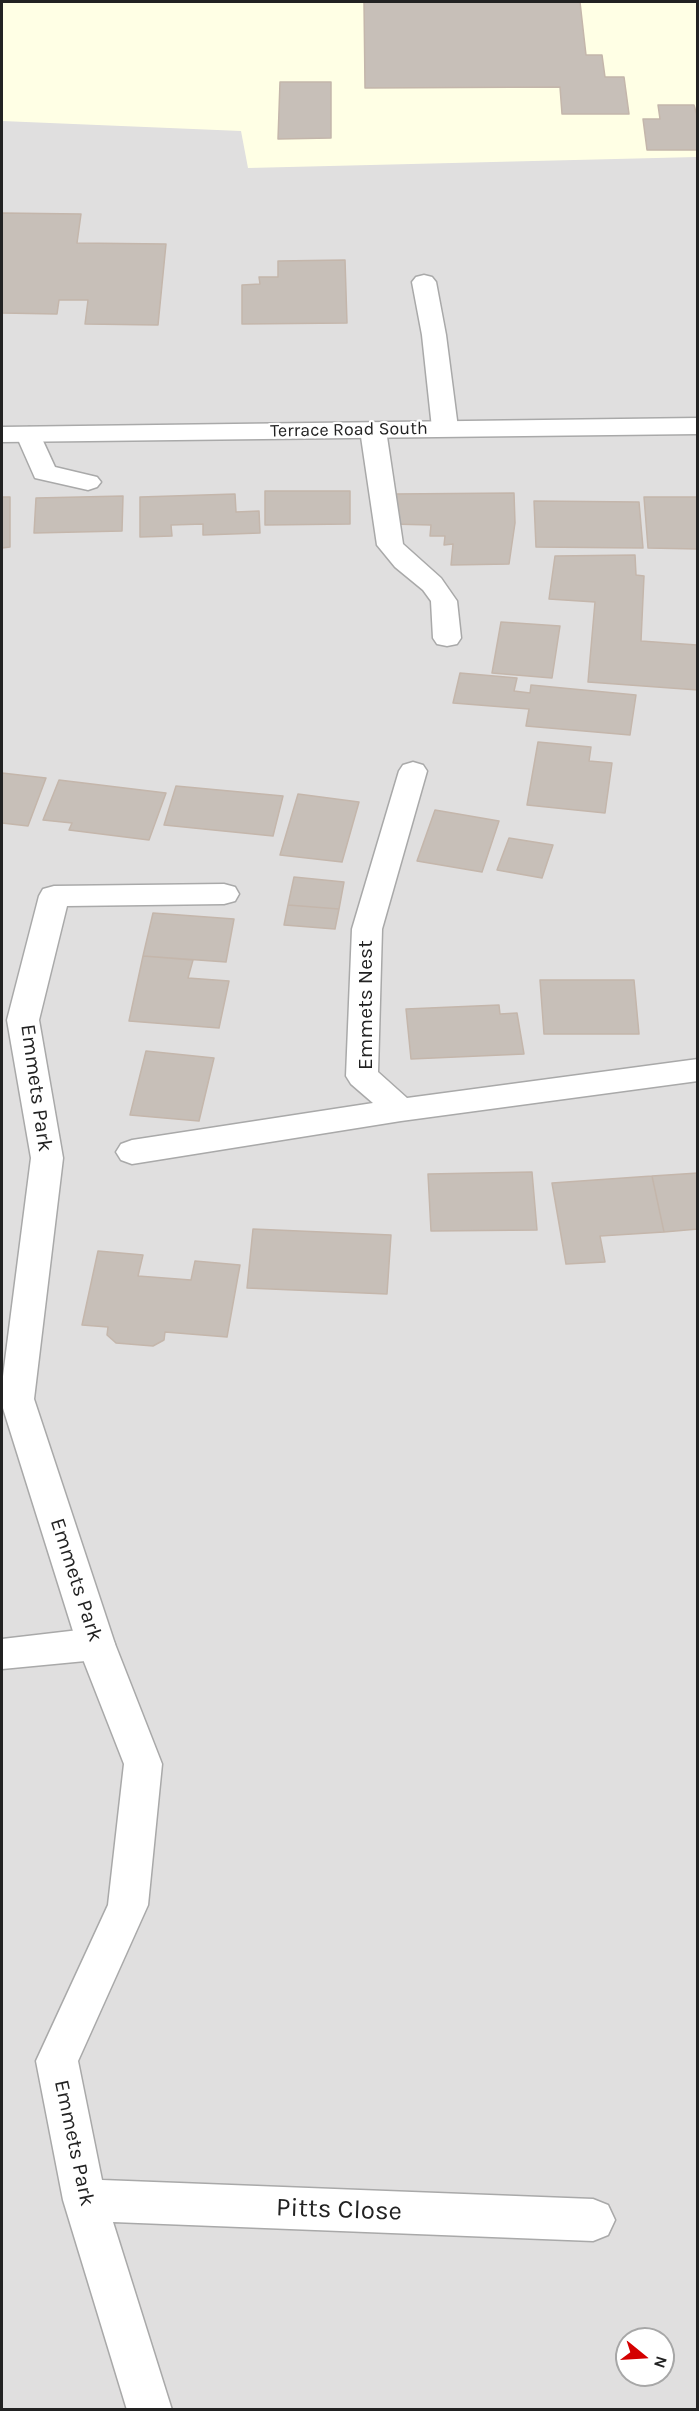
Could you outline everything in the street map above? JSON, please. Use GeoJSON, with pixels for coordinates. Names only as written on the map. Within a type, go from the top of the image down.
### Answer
{"type":"FeatureCollection","features":[{"type":"Feature","properties":{"kind":"street"},"geometry":{"type":"LineString","coordinates":[[424,282],[434,335],[445,428]]}},
{"type":"Feature","properties":{"kind":"street","name":"Terrace Road South"},"geometry":{"type":"LineString","coordinates":[[2,435],[698,426]]}},
{"type":"Feature","properties":{"kind":"street"},"geometry":{"type":"LineString","coordinates":[[373,430],[390,546],[432,584],[444,600],[447,638]]}},
{"type":"Feature","properties":{"kind":"street"},"geometry":{"type":"LineString","coordinates":[[29,435],[44,473],[88,482]]}},
{"type":"Feature","properties":{"kind":"street","name":"Emmets Nest"},"geometry":{"type":"LineString","coordinates":[[400,1110],[362,1076],[367,929],[412,771]]}},
{"type":"Feature","properties":{"kind":"street","name":"Emmets Park"},"geometry":{"type":"LineString","coordinates":[[150,2409],[85,2200],[57,2061],[128,1905],[143,1764],[96,1644],[17,1400],[47,1158],[23,1020],[54,896],[224,894]]}},
{"type":"Feature","properties":{"kind":"street"},"geometry":{"type":"LineString","coordinates":[[132,1152],[400,1110],[698,1070]]}},
{"type":"Feature","properties":{"kind":"street"},"geometry":{"type":"LineString","coordinates":[[2,1654],[96,1644]]}},
{"type":"Feature","properties":{"kind":"street","name":"Pitts Close"},"geometry":{"type":"LineString","coordinates":[[85,2200],[592,2220]]}},
{"type":"Feature","properties":{"kind":"shaded area"},"geometry":{"type":"Polygon","coordinates":[[[2,2],[697,2],[697,2409],[2,2410],[2,2]]]}},
{"type":"Feature","properties":{"kind":"shaded area"},"geometry":{"type":"Polygon","coordinates":[[[2,2],[697,2],[697,157],[248,168],[241,131],[2,121],[2,2]]]}},
{"type":"Feature","properties":{"kind":"building"},"geometry":{"type":"Polygon","coordinates":[[[364,2],[580,2],[586,55],[602,55],[605,77],[624,77],[629,114],[562,114],[560,87],[365,88],[364,2]]]}},
{"type":"Feature","properties":{"kind":"building"},"geometry":{"type":"Polygon","coordinates":[[[280,82],[331,82],[331,138],[278,139],[280,82]]]}},
{"type":"Feature","properties":{"kind":"building"},"geometry":{"type":"Polygon","coordinates":[[[658,105],[694,105],[698,119],[698,150],[647,150],[643,119],[660,119],[658,105]]]}},
{"type":"Feature","properties":{"kind":"building"},"geometry":{"type":"Polygon","coordinates":[[[2,213],[81,214],[77,243],[166,244],[158,325],[85,324],[88,300],[59,300],[57,314],[2,313],[2,213]]]}},
{"type":"Feature","properties":{"kind":"building"},"geometry":{"type":"Polygon","coordinates":[[[345,260],[347,323],[242,324],[242,285],[260,284],[259,277],[278,277],[278,261],[345,260]]]}},
{"type":"Feature","properties":{"kind":"building"},"geometry":{"type":"Polygon","coordinates":[[[265,491],[350,491],[350,524],[265,525],[265,491]]]}},
{"type":"Feature","properties":{"kind":"building"},"geometry":{"type":"Polygon","coordinates":[[[514,493],[515,523],[509,564],[451,565],[453,544],[444,545],[445,536],[430,536],[431,525],[391,524],[393,494],[514,493]]]}},
{"type":"Feature","properties":{"kind":"building"},"geometry":{"type":"Polygon","coordinates":[[[235,494],[236,512],[259,511],[260,533],[203,535],[203,524],[171,525],[172,536],[140,537],[140,497],[235,494]]]}},
{"type":"Feature","properties":{"kind":"building"},"geometry":{"type":"Polygon","coordinates":[[[123,496],[122,531],[34,533],[36,498],[123,496]]]}},
{"type":"Feature","properties":{"kind":"building"},"geometry":{"type":"Polygon","coordinates":[[[2,497],[10,497],[10,547],[2,548],[2,497]]]}},
{"type":"Feature","properties":{"kind":"building"},"geometry":{"type":"Polygon","coordinates":[[[644,497],[698,497],[698,549],[648,548],[644,497]]]}},
{"type":"Feature","properties":{"kind":"building"},"geometry":{"type":"Polygon","coordinates":[[[534,501],[639,502],[643,548],[536,547],[534,501]]]}},
{"type":"Feature","properties":{"kind":"building"},"geometry":{"type":"Polygon","coordinates":[[[635,555],[636,575],[644,576],[641,641],[697,645],[698,632],[698,690],[588,682],[595,602],[549,599],[555,556],[635,555]]]}},
{"type":"Feature","properties":{"kind":"building"},"geometry":{"type":"Polygon","coordinates":[[[501,622],[560,626],[552,678],[492,673],[501,622]]]}},
{"type":"Feature","properties":{"kind":"building"},"geometry":{"type":"Polygon","coordinates":[[[460,673],[517,678],[514,691],[530,693],[531,685],[636,695],[630,735],[526,726],[529,709],[453,703],[460,673]]]}},
{"type":"Feature","properties":{"kind":"building"},"geometry":{"type":"Polygon","coordinates":[[[538,742],[591,747],[589,761],[612,763],[605,813],[527,805],[538,742]]]}},
{"type":"Feature","properties":{"kind":"building"},"geometry":{"type":"Polygon","coordinates":[[[2,773],[46,778],[28,826],[2,823],[2,773]]]}},
{"type":"Feature","properties":{"kind":"building"},"geometry":{"type":"Polygon","coordinates":[[[59,780],[166,793],[149,840],[69,830],[72,823],[43,820],[59,780]]]}},
{"type":"Feature","properties":{"kind":"building"},"geometry":{"type":"Polygon","coordinates":[[[176,786],[283,796],[273,836],[164,825],[176,786]]]}},
{"type":"Feature","properties":{"kind":"building"},"geometry":{"type":"Polygon","coordinates":[[[298,794],[359,802],[342,862],[280,855],[298,794]]]}},
{"type":"Feature","properties":{"kind":"building"},"geometry":{"type":"Polygon","coordinates":[[[435,810],[499,821],[482,872],[417,861],[435,810]]]}},
{"type":"Feature","properties":{"kind":"building"},"geometry":{"type":"Polygon","coordinates":[[[509,838],[553,845],[542,878],[497,870],[509,838]]]}},
{"type":"Feature","properties":{"kind":"building"},"geometry":{"type":"Polygon","coordinates":[[[294,877],[344,882],[339,909],[288,905],[294,877]]]}},
{"type":"Feature","properties":{"kind":"building"},"geometry":{"type":"Polygon","coordinates":[[[288,905],[339,909],[335,929],[284,925],[288,905]]]}},
{"type":"Feature","properties":{"kind":"building"},"geometry":{"type":"Polygon","coordinates":[[[153,913],[234,919],[226,962],[143,956],[153,913]]]}},
{"type":"Feature","properties":{"kind":"building"},"geometry":{"type":"Polygon","coordinates":[[[143,956],[193,960],[188,978],[229,981],[219,1028],[129,1021],[143,956]]]}},
{"type":"Feature","properties":{"kind":"building"},"geometry":{"type":"Polygon","coordinates":[[[540,980],[634,980],[639,1034],[544,1034],[540,980]]]}},
{"type":"Feature","properties":{"kind":"building"},"geometry":{"type":"Polygon","coordinates":[[[499,1005],[500,1014],[517,1013],[524,1054],[411,1059],[406,1009],[499,1005]]]}},
{"type":"Feature","properties":{"kind":"building"},"geometry":{"type":"Polygon","coordinates":[[[146,1051],[214,1058],[199,1121],[130,1115],[146,1051]]]}},
{"type":"Feature","properties":{"kind":"building"},"geometry":{"type":"Polygon","coordinates":[[[532,1172],[537,1230],[431,1231],[428,1174],[532,1172]]]}},
{"type":"Feature","properties":{"kind":"building"},"geometry":{"type":"Polygon","coordinates":[[[698,1173],[698,1229],[664,1232],[652,1176],[698,1173]]]}},
{"type":"Feature","properties":{"kind":"building"},"geometry":{"type":"Polygon","coordinates":[[[652,1176],[664,1232],[600,1236],[605,1262],[566,1264],[552,1183],[652,1176]]]}},
{"type":"Feature","properties":{"kind":"building"},"geometry":{"type":"Polygon","coordinates":[[[253,1229],[391,1235],[387,1294],[247,1288],[253,1229]]]}},
{"type":"Feature","properties":{"kind":"building"},"geometry":{"type":"Polygon","coordinates":[[[98,1251],[143,1255],[138,1276],[191,1280],[195,1261],[240,1265],[227,1337],[165,1332],[164,1340],[153,1346],[116,1343],[107,1335],[108,1327],[82,1325],[98,1251]]]}}]}
